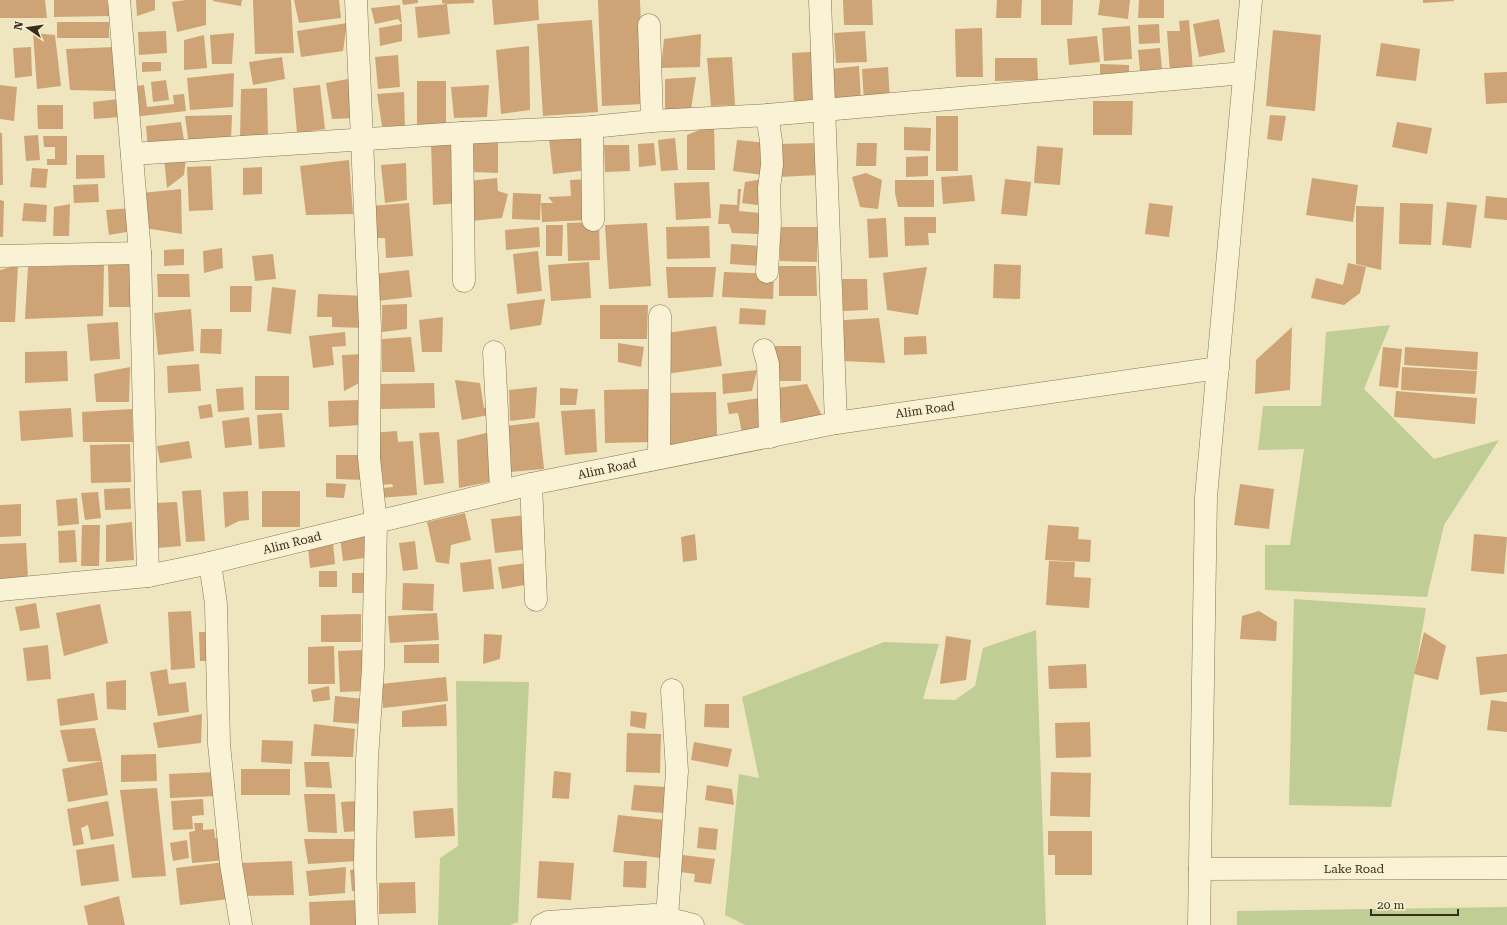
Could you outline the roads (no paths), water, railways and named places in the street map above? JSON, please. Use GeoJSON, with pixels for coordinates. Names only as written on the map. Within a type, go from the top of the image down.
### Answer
{"type":"FeatureCollection","features":[{"type":"Feature","properties":{"kind":"street"},"geometry":{"type":"LineString","coordinates":[[119,0],[140,253],[148,576]]}},
{"type":"Feature","properties":{"kind":"street"},"geometry":{"type":"LineString","coordinates":[[356,0],[370,327],[369,458],[376,523],[373,668],[367,759],[365,864],[367,925]]}},
{"type":"Feature","properties":{"kind":"street"},"geometry":{"type":"LineString","coordinates":[[820,0],[836,423]]}},
{"type":"Feature","properties":{"kind":"street"},"geometry":{"type":"LineString","coordinates":[[1199,925],[1206,497],[1251,0]]}},
{"type":"Feature","properties":{"kind":"street"},"geometry":{"type":"LineString","coordinates":[[649,25],[652,121]]}},
{"type":"Feature","properties":{"kind":"street"},"geometry":{"type":"LineString","coordinates":[[132,154],[462,133],[592,127],[652,121],[766,115],[1244,73]]}},
{"type":"Feature","properties":{"kind":"street"},"geometry":{"type":"LineString","coordinates":[[766,115],[771,142],[772,165],[769,188],[770,222],[767,272]]}},
{"type":"Feature","properties":{"kind":"street"},"geometry":{"type":"LineString","coordinates":[[592,127],[593,220]]}},
{"type":"Feature","properties":{"kind":"street"},"geometry":{"type":"LineString","coordinates":[[462,133],[464,281]]}},
{"type":"Feature","properties":{"kind":"street"},"geometry":{"type":"LineString","coordinates":[[0,256],[140,253]]}},
{"type":"Feature","properties":{"kind":"street"},"geometry":{"type":"LineString","coordinates":[[659,458],[660,316]]}},
{"type":"Feature","properties":{"kind":"street"},"geometry":{"type":"LineString","coordinates":[[764,350],[768,364],[770,437]]}},
{"type":"Feature","properties":{"kind":"street"},"geometry":{"type":"LineString","coordinates":[[494,352],[501,491]]}},
{"type":"Feature","properties":{"kind":"street","name":"Alim Road"},"geometry":{"type":"LineString","coordinates":[[0,590],[148,576],[210,563],[531,484],[836,423],[1218,368]]}},
{"type":"Feature","properties":{"kind":"street"},"geometry":{"type":"LineString","coordinates":[[531,484],[536,600]]}},
{"type":"Feature","properties":{"kind":"street"},"geometry":{"type":"LineString","coordinates":[[210,563],[216,604],[219,744],[231,864],[241,925]]}},
{"type":"Feature","properties":{"kind":"street"},"geometry":{"type":"LineString","coordinates":[[667,918],[677,771],[672,690]]}},
{"type":"Feature","properties":{"kind":"street","name":"Lake Road"},"geometry":{"type":"LineString","coordinates":[[1200,869],[1507,868]]}},
{"type":"Feature","properties":{"kind":"street"},"geometry":{"type":"LineString","coordinates":[[542,925],[548,922],[654,915],[693,925]]}}]}
